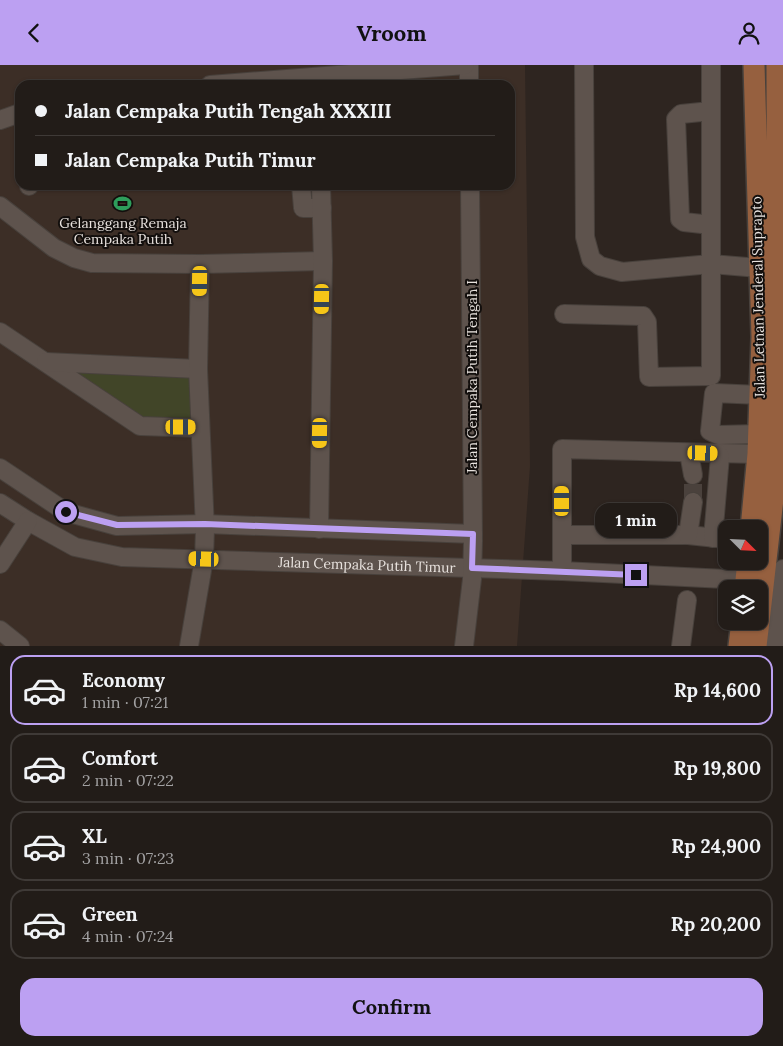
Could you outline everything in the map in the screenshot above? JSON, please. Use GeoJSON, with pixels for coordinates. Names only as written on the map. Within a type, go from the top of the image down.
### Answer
{"type":"FeatureCollection","features":[{"type":"Feature","properties":{"kind":"main road","name":"Jalan Letnan Jenderal Suprapto"},"geometry":{"type":"LineString","coordinates":[[764,580],[774,490],[780,382],[777,65]]}},
{"type":"Feature","properties":{"kind":"main road","name":"Jalan Letnan Jenderal Suprapto"},"geometry":{"type":"LineString","coordinates":[[752,520],[758,444],[762,337],[754,69]]}},
{"type":"Feature","properties":{"kind":"main road"},"geometry":{"type":"LineString","coordinates":[[754,69],[778,101]]}},
{"type":"Feature","properties":{"kind":"main road"},"geometry":{"type":"LineString","coordinates":[[739,646],[741,630]]}},
{"type":"Feature","properties":{"kind":"main road","name":"Jalan Letnan Jenderal Suprapto"},"geometry":{"type":"LineString","coordinates":[[756,646],[758,630]]}},
{"type":"Feature","properties":{"kind":"street"},"geometry":{"type":"LineString","coordinates":[[269,80],[464,65]]}},
{"type":"Feature","properties":{"kind":"street"},"geometry":{"type":"LineString","coordinates":[[469,65],[469,80]]}},
{"type":"Feature","properties":{"kind":"street"},"geometry":{"type":"LineString","coordinates":[[584,65],[585,237],[592,259],[600,266],[622,272],[712,264],[759,268]]}},
{"type":"Feature","properties":{"kind":"street"},"geometry":{"type":"LineString","coordinates":[[564,314],[643,316],[647,322],[649,377],[711,376],[711,65]]}},
{"type":"Feature","properties":{"kind":"street"},"geometry":{"type":"LineString","coordinates":[[711,111],[681,114],[676,119],[680,219],[684,222],[711,225]]}},
{"type":"Feature","properties":{"kind":"street"},"geometry":{"type":"LineString","coordinates":[[0,120],[15,115]]}},
{"type":"Feature","properties":{"kind":"street"},"geometry":{"type":"LineString","coordinates":[[301,190],[303,208],[322,208]]}},
{"type":"Feature","properties":{"kind":"street"},"geometry":{"type":"LineString","coordinates":[[319,529],[323,261],[321,190]]}},
{"type":"Feature","properties":{"kind":"street","name":"Jalan Cempaka Putih Tengah I"},"geometry":{"type":"LineString","coordinates":[[464,646],[473,552],[470,190]]}},
{"type":"Feature","properties":{"kind":"street"},"geometry":{"type":"LineString","coordinates":[[0,207],[54,248],[74,258],[110,264],[323,261]]}},
{"type":"Feature","properties":{"kind":"street"},"geometry":{"type":"LineString","coordinates":[[189,646],[204,555],[205,528],[198,369],[200,264]]}},
{"type":"Feature","properties":{"kind":"street"},"geometry":{"type":"LineString","coordinates":[[0,333],[140,426],[200,428]]}},
{"type":"Feature","properties":{"kind":"street"},"geometry":{"type":"LineString","coordinates":[[45,363],[198,369]]}},
{"type":"Feature","properties":{"kind":"street"},"geometry":{"type":"LineString","coordinates":[[758,444],[718,435],[710,431],[714,393],[760,395]]}},
{"type":"Feature","properties":{"kind":"street"},"geometry":{"type":"LineString","coordinates":[[718,538],[688,535],[562,555],[562,449],[718,453],[758,444]]}},
{"type":"Feature","properties":{"kind":"street"},"geometry":{"type":"LineString","coordinates":[[689,453],[693,475]]}},
{"type":"Feature","properties":{"kind":"street"},"geometry":{"type":"LineString","coordinates":[[718,453],[720,456],[720,520]]}},
{"type":"Feature","properties":{"kind":"street"},"geometry":{"type":"LineString","coordinates":[[0,468],[66,512],[92,521],[117,525],[319,529],[473,552]]}},
{"type":"Feature","properties":{"kind":"street"},"geometry":{"type":"LineString","coordinates":[[688,535],[693,502]]}},
{"type":"Feature","properties":{"kind":"street","name":"Jalan Cempaka Putih Timur"},"geometry":{"type":"LineString","coordinates":[[0,503],[75,547],[122,557],[473,552],[562,555],[747,577]]}},
{"type":"Feature","properties":{"kind":"street"},"geometry":{"type":"LineString","coordinates":[[0,564],[28,521]]}},
{"type":"Feature","properties":{"kind":"street"},"geometry":{"type":"LineString","coordinates":[[774,646],[783,569]]}},
{"type":"Feature","properties":{"kind":"street"},"geometry":{"type":"LineString","coordinates":[[681,646],[687,600]]}},
{"type":"Feature","properties":{"kind":"street"},"geometry":{"type":"LineString","coordinates":[[0,630],[20,646]]}},
{"type":"Feature","properties":{"kind":"shaded area"},"geometry":{"type":"Polygon","coordinates":[[[0,65],[525,65],[530,466],[517,646],[0,646],[0,65]]]}},
{"type":"Feature","properties":{"kind":"green space"},"geometry":{"type":"Polygon","coordinates":[[[72,371],[192,376],[191,420],[147,420],[72,371]]]}},
{"type":"Feature","properties":{"kind":"tunnel"},"geometry":{"type":"LineString","coordinates":[[693,475],[693,502]]}},
{"type":"Feature","properties":{"kind":"place","name":"Gelanggang Remaja Cempaka Putih"},"geometry":{"type":"Point","coordinates":[123,203]}},
{"type":"Feature","properties":{"kind":"route"},"geometry":{"type":"LineString","coordinates":[[66,512],[92,521],[117,525],[205,524],[473,534],[472,568],[636,575]]}}]}
